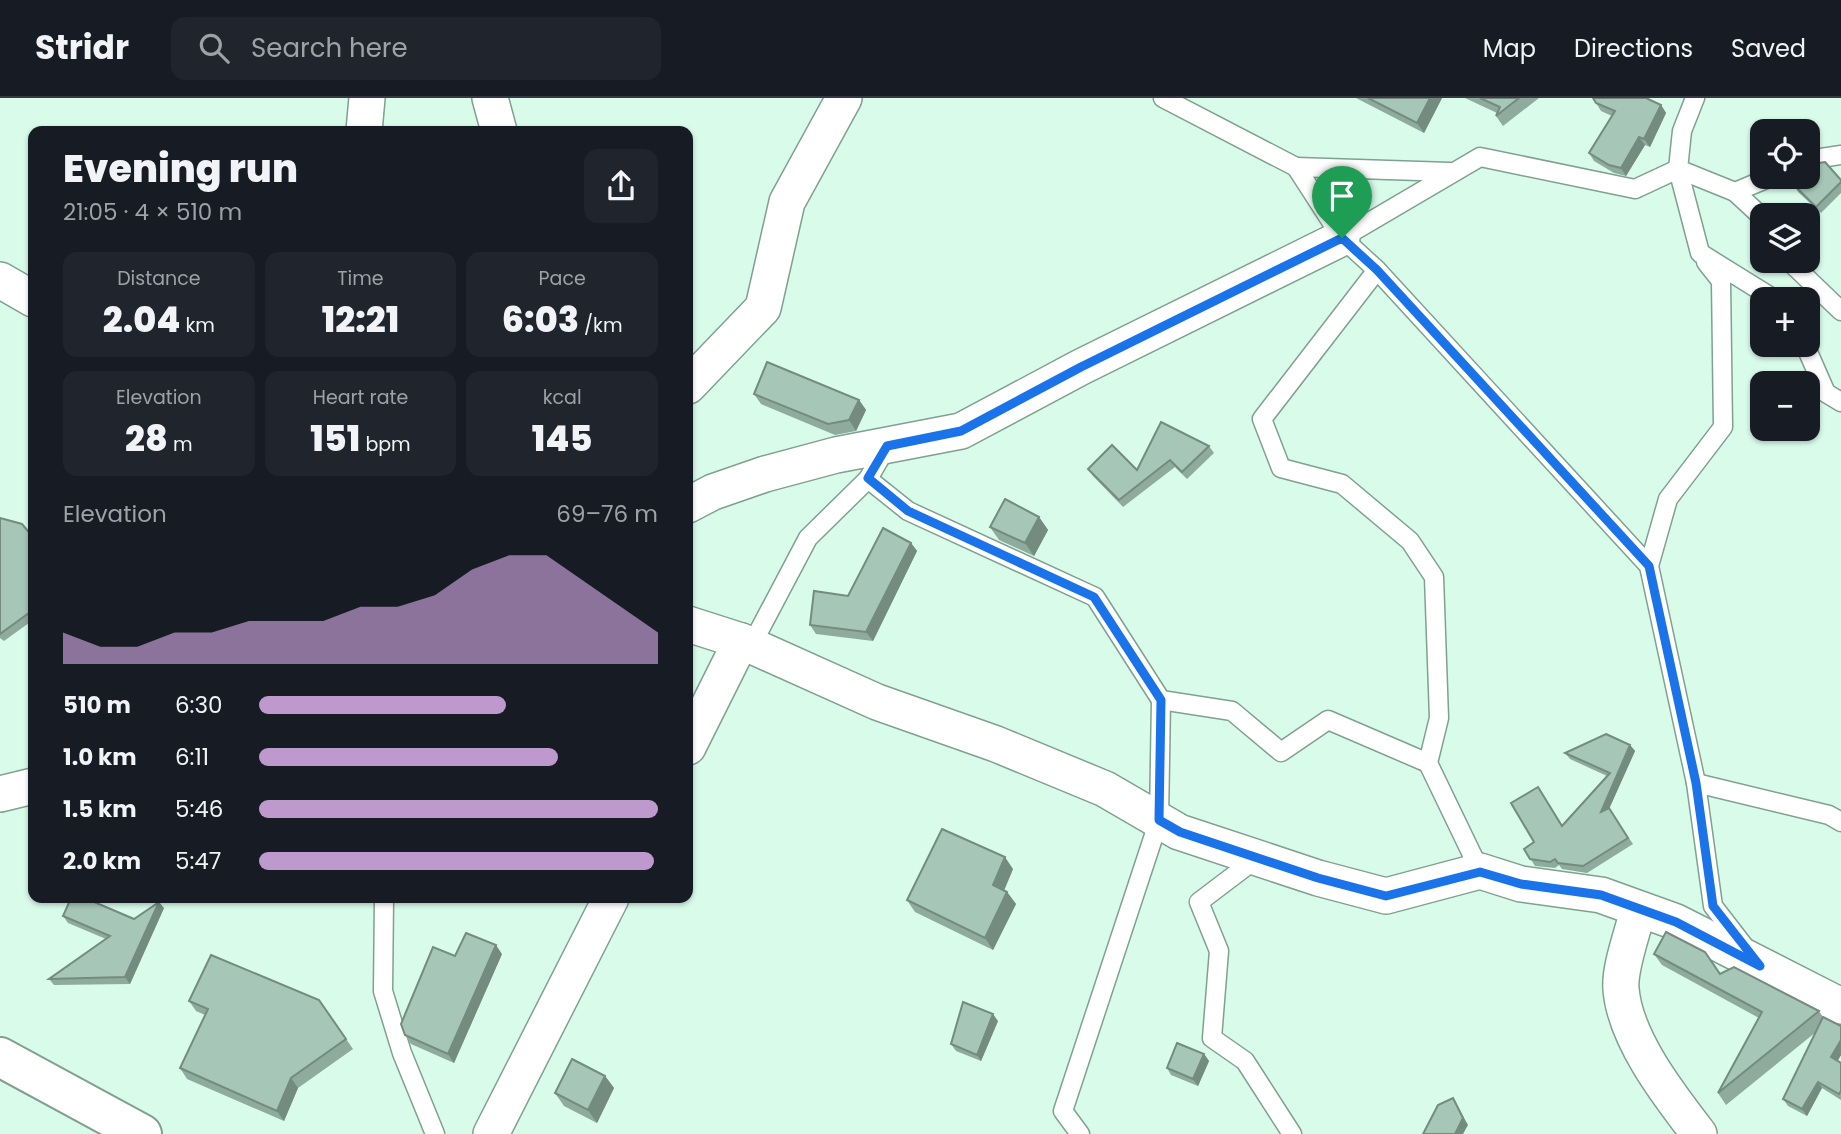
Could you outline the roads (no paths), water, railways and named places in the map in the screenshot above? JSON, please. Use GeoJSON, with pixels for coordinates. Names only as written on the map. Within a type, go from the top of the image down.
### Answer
{"type":"FeatureCollection","features":[{"type":"Feature","properties":{"kind":"main road"},"geometry":{"type":"LineString","coordinates":[[0,1057],[142,1134]]}},
{"type":"Feature","properties":{"kind":"street"},"geometry":{"type":"LineString","coordinates":[[364,126],[367,98]]}},
{"type":"Feature","properties":{"kind":"street"},"geometry":{"type":"LineString","coordinates":[[490,98],[498,126]]}},
{"type":"Feature","properties":{"kind":"street"},"geometry":{"type":"LineString","coordinates":[[693,381],[763,308],[787,202],[844,98]]}},
{"type":"Feature","properties":{"kind":"street"},"geometry":{"type":"LineString","coordinates":[[693,502],[713,492],[765,474],[961,431],[1081,367],[1342,238]]}},
{"type":"Feature","properties":{"kind":"street"},"geometry":{"type":"LineString","coordinates":[[0,280],[28,296]]}},
{"type":"Feature","properties":{"kind":"street"},"geometry":{"type":"LineString","coordinates":[[693,626],[746,644],[877,702],[996,744],[1105,789],[1180,832],[1257,858],[1386,896],[1480,872],[1521,884],[1601,895],[1676,922],[1841,1006]]}},
{"type":"Feature","properties":{"kind":"street"},"geometry":{"type":"LineString","coordinates":[[693,738],[746,644]]}},
{"type":"Feature","properties":{"kind":"street"},"geometry":{"type":"LineString","coordinates":[[0,794],[28,787]]}},
{"type":"Feature","properties":{"kind":"street"},"geometry":{"type":"LineString","coordinates":[[491,1134],[608,903]]}},
{"type":"Feature","properties":{"kind":"street"},"geometry":{"type":"LineString","coordinates":[[1638,910],[1620,987],[1628,1024],[1670,1096],[1699,1134]]}},
{"type":"Feature","properties":{"kind":"lane"},"geometry":{"type":"LineString","coordinates":[[1163,98],[1296,167],[1451,172]]}},
{"type":"Feature","properties":{"kind":"lane"},"geometry":{"type":"LineString","coordinates":[[1695,98],[1682,131],[1678,169],[1700,253],[1721,281],[1723,427],[1668,499],[1649,566],[1696,783],[1713,906],[1760,966]]}},
{"type":"Feature","properties":{"kind":"lane"},"geometry":{"type":"LineString","coordinates":[[1820,158],[1841,155]]}},
{"type":"Feature","properties":{"kind":"lane"},"geometry":{"type":"LineString","coordinates":[[1342,238],[1480,157],[1635,189],[1678,169],[1735,192],[1750,206]]}},
{"type":"Feature","properties":{"kind":"lane"},"geometry":{"type":"LineString","coordinates":[[1296,167],[1342,238],[1377,270],[1649,566]]}},
{"type":"Feature","properties":{"kind":"lane"},"geometry":{"type":"LineString","coordinates":[[1735,192],[1750,186]]}},
{"type":"Feature","properties":{"kind":"lane"},"geometry":{"type":"LineString","coordinates":[[1700,253],[1755,287]]}},
{"type":"Feature","properties":{"kind":"lane"},"geometry":{"type":"LineString","coordinates":[[1377,270],[1262,419],[1282,468],[1342,485],[1410,541],[1434,577],[1438,718],[1428,763],[1480,872]]}},
{"type":"Feature","properties":{"kind":"lane"},"geometry":{"type":"LineString","coordinates":[[1801,273],[1841,311]]}},
{"type":"Feature","properties":{"kind":"lane"},"geometry":{"type":"LineString","coordinates":[[1810,357],[1826,393],[1841,402]]}},
{"type":"Feature","properties":{"kind":"lane"},"geometry":{"type":"LineString","coordinates":[[746,644],[808,538],[868,478],[887,446]]}},
{"type":"Feature","properties":{"kind":"lane"},"geometry":{"type":"LineString","coordinates":[[868,478],[908,511],[1094,597],[1161,700],[1159,820],[1063,1111],[1080,1134]]}},
{"type":"Feature","properties":{"kind":"lane"},"geometry":{"type":"LineString","coordinates":[[1161,700],[1232,711],[1281,751],[1328,720],[1428,763]]}},
{"type":"Feature","properties":{"kind":"lane"},"geometry":{"type":"LineString","coordinates":[[1696,783],[1829,815],[1841,822]]}},
{"type":"Feature","properties":{"kind":"lane"},"geometry":{"type":"LineString","coordinates":[[1257,858],[1199,902],[1219,951],[1212,1038],[1245,1061],[1292,1134]]}},
{"type":"Feature","properties":{"kind":"lane"},"geometry":{"type":"LineString","coordinates":[[384,903],[383,991],[402,1053],[435,1134]]}}]}
